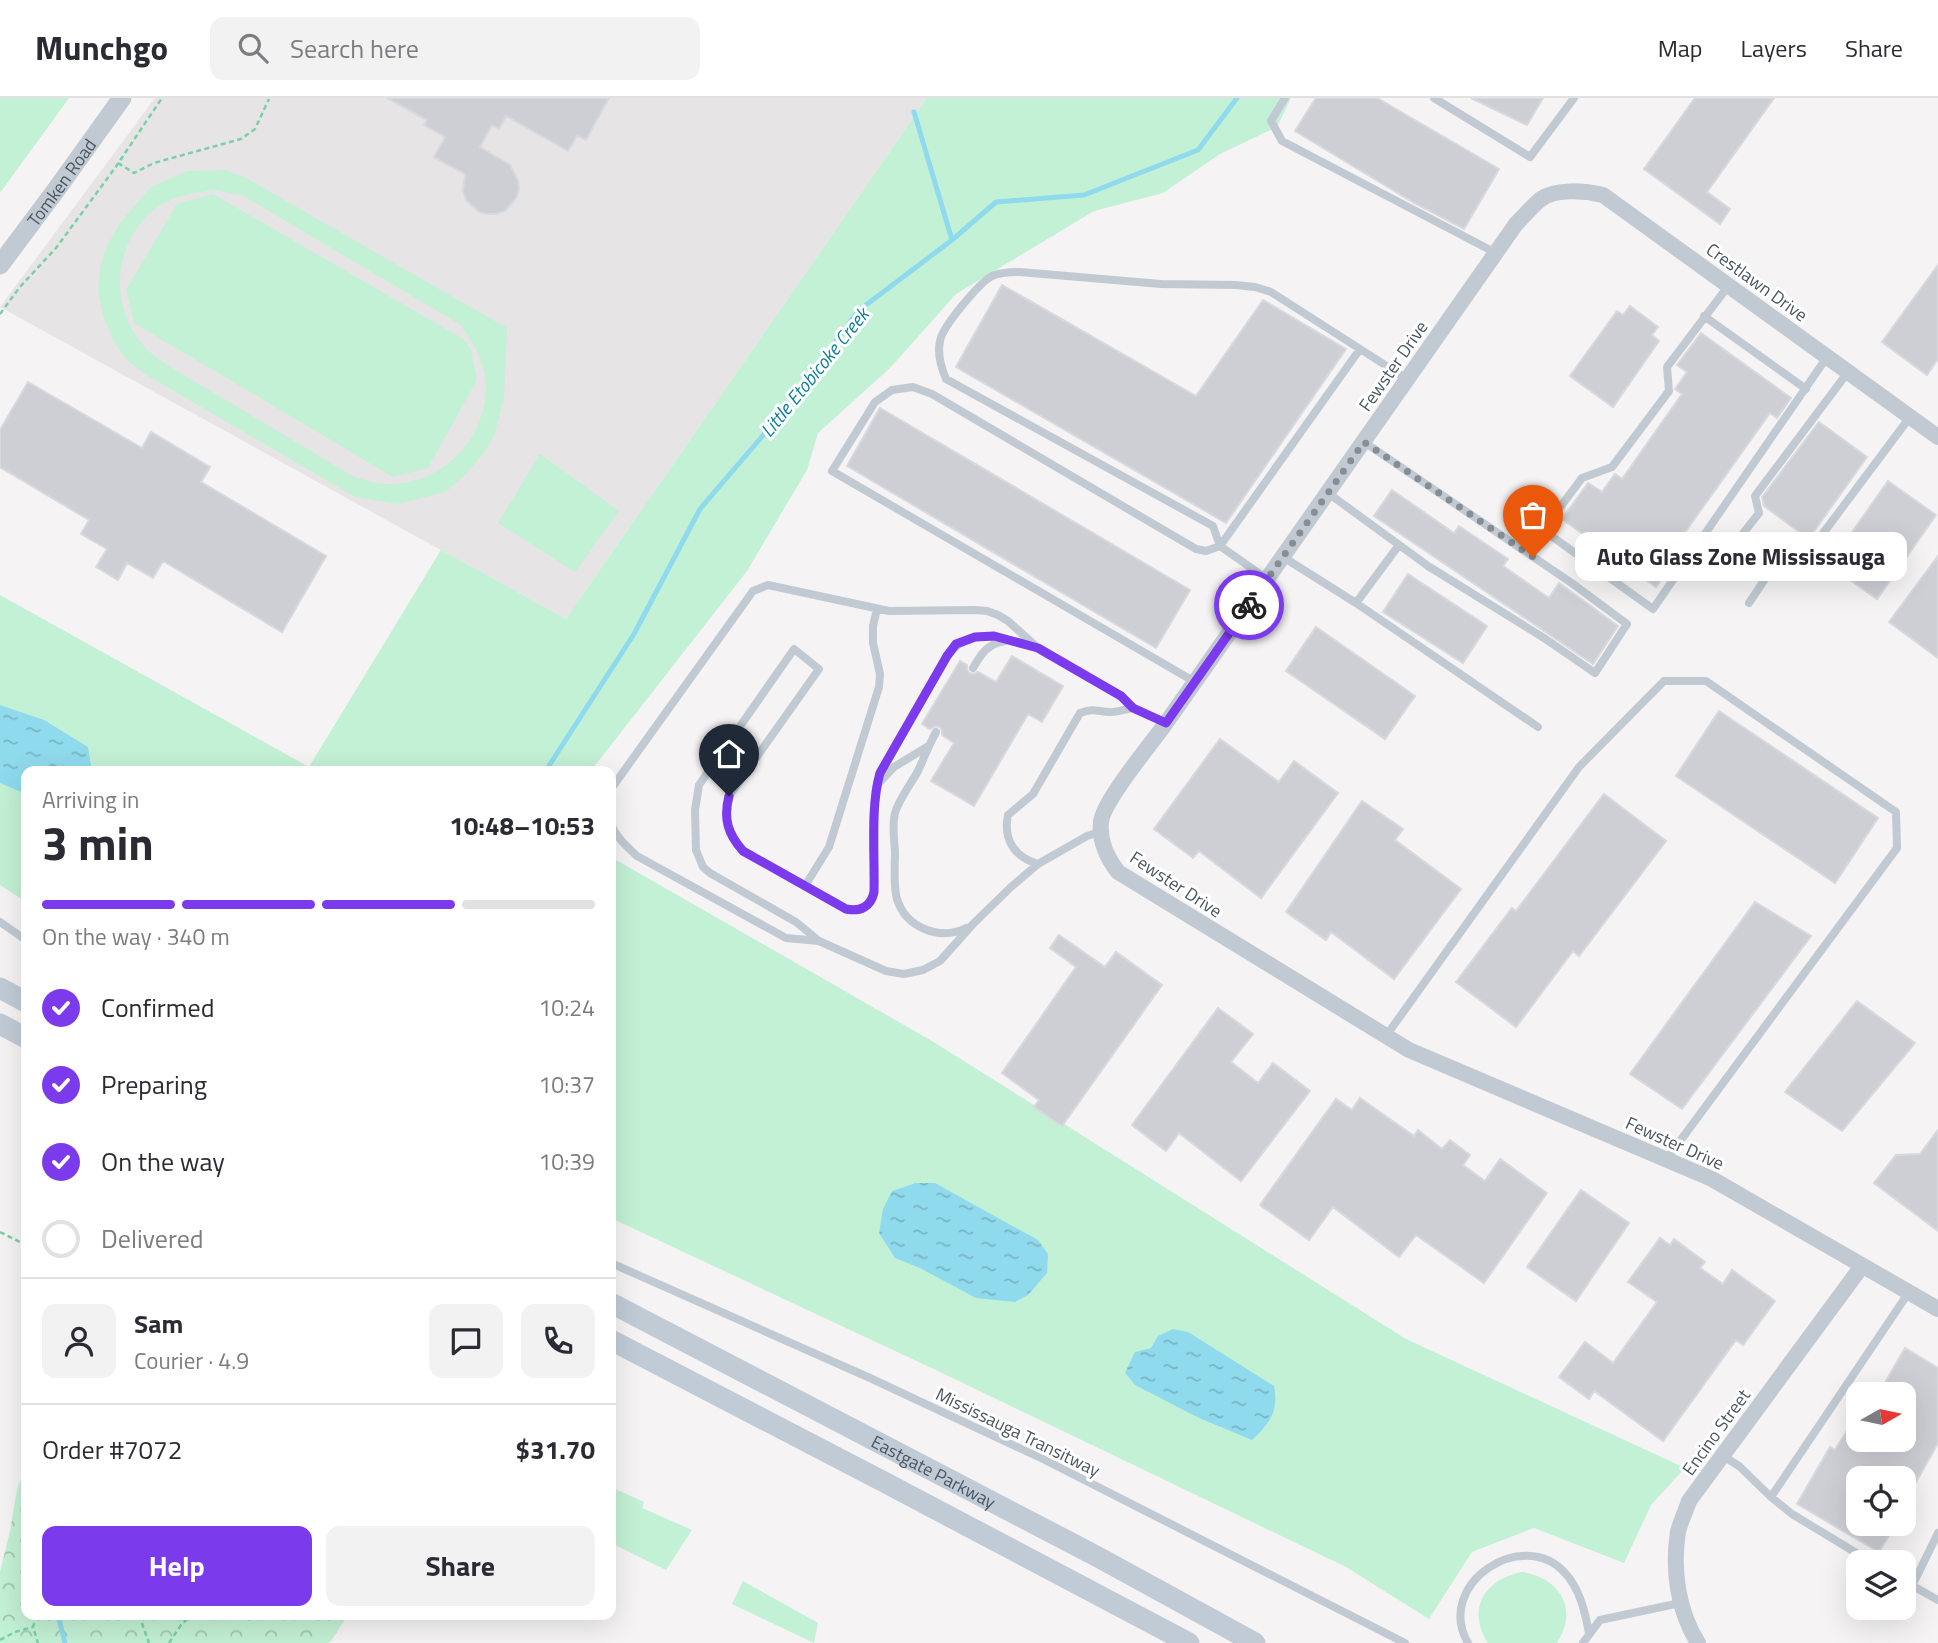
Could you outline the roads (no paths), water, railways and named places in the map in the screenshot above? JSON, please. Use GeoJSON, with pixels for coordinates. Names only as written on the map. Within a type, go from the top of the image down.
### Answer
{"type":"FeatureCollection","features":[{"type":"Feature","properties":{"kind":"main road"},"geometry":{"type":"LineString","coordinates":[[0,988],[21,999]]}},
{"type":"Feature","properties":{"kind":"main road"},"geometry":{"type":"LineString","coordinates":[[0,1024],[21,1035]]}},
{"type":"Feature","properties":{"kind":"main road","name":"Eastgate Parkway"},"geometry":{"type":"LineString","coordinates":[[616,1306],[991,1501],[1255,1643]]}},
{"type":"Feature","properties":{"kind":"main road","name":"Eastgate Parkway"},"geometry":{"type":"LineString","coordinates":[[616,1343],[1189,1643]]}},
{"type":"Feature","properties":{"kind":"street","name":"Tomken Road"},"geometry":{"type":"LineString","coordinates":[[0,265],[122,98]]}},
{"type":"Feature","properties":{"kind":"street","name":"Crestlawn Drive"},"geometry":{"type":"LineString","coordinates":[[1543,197],[1588,191],[1603,195],[1938,437]]}},
{"type":"Feature","properties":{"kind":"street","name":"Fewster Drive"},"geometry":{"type":"LineString","coordinates":[[1543,197],[1516,224],[1108,802],[1101,821],[1103,844],[1108,859],[1118,872],[1409,1050],[1712,1179],[1938,1309]]}},
{"type":"Feature","properties":{"kind":"street","name":"Encino Street"},"geometry":{"type":"LineString","coordinates":[[1698,1643],[1689,1629],[1680,1603],[1676,1573],[1678,1531],[1689,1501],[1862,1266]]}},
{"type":"Feature","properties":{"kind":"lane"},"geometry":{"type":"LineString","coordinates":[[1285,98],[1271,121],[1282,141],[1496,253]]}},
{"type":"Feature","properties":{"kind":"lane"},"geometry":{"type":"LineString","coordinates":[[1434,98],[1530,157],[1574,98]]}},
{"type":"Feature","properties":{"kind":"lane"},"geometry":{"type":"LineString","coordinates":[[1267,579],[1220,545],[1213,526],[946,379],[939,354],[940,338],[948,325],[979,286],[991,277],[1003,273],[1020,272],[1161,284],[1255,287],[1271,292],[1408,379]]}},
{"type":"Feature","properties":{"kind":"lane"},"geometry":{"type":"LineString","coordinates":[[1729,285],[1667,367],[1669,391],[1612,467],[1582,478],[1543,530],[1653,609],[1827,357]]}},
{"type":"Feature","properties":{"kind":"lane"},"geometry":{"type":"LineString","coordinates":[[1704,316],[1806,389]]}},
{"type":"Feature","properties":{"kind":"lane"},"geometry":{"type":"LineString","coordinates":[[1195,682],[832,471],[875,402],[892,390],[914,387],[932,394],[1196,549],[1206,551],[1220,545],[1360,349]]}},
{"type":"Feature","properties":{"kind":"lane"},"geometry":{"type":"LineString","coordinates":[[1716,568],[1759,513],[1755,496],[1848,372]]}},
{"type":"Feature","properties":{"kind":"lane"},"geometry":{"type":"LineString","coordinates":[[1749,603],[1787,546],[1810,542],[1821,536],[1910,417]]}},
{"type":"Feature","properties":{"kind":"lane"},"geometry":{"type":"LineString","coordinates":[[1328,493],[1428,566],[1544,638],[1594,673],[1627,624],[1573,584],[1364,442]]}},
{"type":"Feature","properties":{"kind":"lane"},"geometry":{"type":"LineString","coordinates":[[1356,603],[1399,545]]}},
{"type":"Feature","properties":{"kind":"lane"},"geometry":{"type":"LineString","coordinates":[[1283,557],[1356,603],[1538,727]]}},
{"type":"Feature","properties":{"kind":"lane"},"geometry":{"type":"LineString","coordinates":[[616,782],[753,591],[760,587],[775,586],[889,611],[987,611],[1008,621],[1038,648],[1121,696],[1133,708],[1166,723]]}},
{"type":"Feature","properties":{"kind":"lane"},"geometry":{"type":"LineString","coordinates":[[805,886],[829,847],[879,687],[880,674],[873,643],[877,609]]}},
{"type":"Feature","properties":{"kind":"lane"},"geometry":{"type":"LineString","coordinates":[[1038,648],[994,636],[975,637],[956,644],[947,656],[880,773],[876,787],[874,892],[869,904],[858,910],[846,909],[743,851],[733,840],[727,826],[729,796],[820,669],[794,649],[699,785],[695,810],[698,859],[710,873],[796,922],[819,941],[886,971],[905,974],[923,970],[940,961],[973,924],[1038,864],[1087,836],[1102,831]]}},
{"type":"Feature","properties":{"kind":"lane"},"geometry":{"type":"LineString","coordinates":[[973,668],[991,644],[1011,640]]}},
{"type":"Feature","properties":{"kind":"lane"},"geometry":{"type":"LineString","coordinates":[[1386,1036],[1579,767],[1664,681],[1706,681],[1896,812],[1897,848],[1666,1160]]}},
{"type":"Feature","properties":{"kind":"lane"},"geometry":{"type":"LineString","coordinates":[[1038,864],[1018,855],[1012,847],[1007,837],[1008,815],[1033,794],[1080,713],[1089,710],[1110,712],[1133,708]]}},
{"type":"Feature","properties":{"kind":"lane"},"geometry":{"type":"LineString","coordinates":[[936,732],[895,813],[896,897],[903,912],[914,923],[928,931],[943,934],[959,932],[973,924]]}},
{"type":"Feature","properties":{"kind":"lane"},"geometry":{"type":"LineString","coordinates":[[876,787],[894,767],[928,747]]}},
{"type":"Feature","properties":{"kind":"lane"},"geometry":{"type":"LineString","coordinates":[[616,834],[637,856],[786,938],[819,941]]}},
{"type":"Feature","properties":{"kind":"lane"},"geometry":{"type":"LineString","coordinates":[[0,922],[21,937]]}},
{"type":"Feature","properties":{"kind":"lane","name":"Mississauga Transitway"},"geometry":{"type":"LineString","coordinates":[[616,1266],[870,1378],[1043,1459],[1405,1643]]}},
{"type":"Feature","properties":{"kind":"lane"},"geometry":{"type":"LineString","coordinates":[[1771,1497],[1909,1292]]}},
{"type":"Feature","properties":{"kind":"lane"},"geometry":{"type":"LineString","coordinates":[[1723,1456],[1739,1466],[1792,1514],[1852,1550]]}},
{"type":"Feature","properties":{"kind":"lane"},"geometry":{"type":"LineString","coordinates":[[1916,1578],[1938,1533]]}},
{"type":"Feature","properties":{"kind":"lane"},"geometry":{"type":"LineString","coordinates":[[1468,1643],[1461,1622],[1462,1605],[1474,1578],[1485,1569],[1511,1558],[1529,1556],[1544,1559],[1564,1572],[1584,1608],[1589,1633]]}},
{"type":"Feature","properties":{"kind":"lane"},"geometry":{"type":"LineString","coordinates":[[1916,1588],[1938,1600]]}},
{"type":"Feature","properties":{"kind":"lane"},"geometry":{"type":"LineString","coordinates":[[1583,1643],[1600,1620],[1680,1603]]}},
{"type":"Feature","properties":{"kind":"water"},"geometry":{"type":"Polygon","coordinates":[[[0,705],[44,720],[88,747],[91,766],[21,766],[21,792],[0,783],[0,705]]]}},
{"type":"Feature","properties":{"kind":"water"},"geometry":{"type":"Polygon","coordinates":[[[916,1183],[935,1183],[1038,1240],[1048,1254],[1047,1273],[1028,1295],[1015,1302],[976,1298],[920,1268],[895,1258],[879,1233],[883,1209],[892,1191],[916,1183]]]}},
{"type":"Feature","properties":{"kind":"water"},"geometry":{"type":"Polygon","coordinates":[[[1173,1329],[1188,1332],[1274,1386],[1275,1403],[1272,1416],[1252,1440],[1199,1418],[1135,1385],[1125,1373],[1135,1352],[1151,1348],[1158,1336],[1173,1329]]]}},
{"type":"Feature","properties":{"kind":"waterway","name":"Little Etobicoke Creek"},"geometry":{"type":"LineString","coordinates":[[549,766],[634,634],[700,509],[795,398],[858,311],[952,240],[996,202],[1084,195],[1198,150],[1237,98]]}},
{"type":"Feature","properties":{"kind":"waterway"},"geometry":{"type":"LineString","coordinates":[[914,112],[952,240]]}},
{"type":"Feature","properties":{"kind":"waterway","name":"Little Etobicoke Creek"},"geometry":{"type":"LineString","coordinates":[[59,1620],[65,1643]]}},
{"type":"Feature","properties":{"kind":"place","name":"Auto Glass Zone Mississauga"},"geometry":{"type":"Point","coordinates":[1533,557]}}]}
